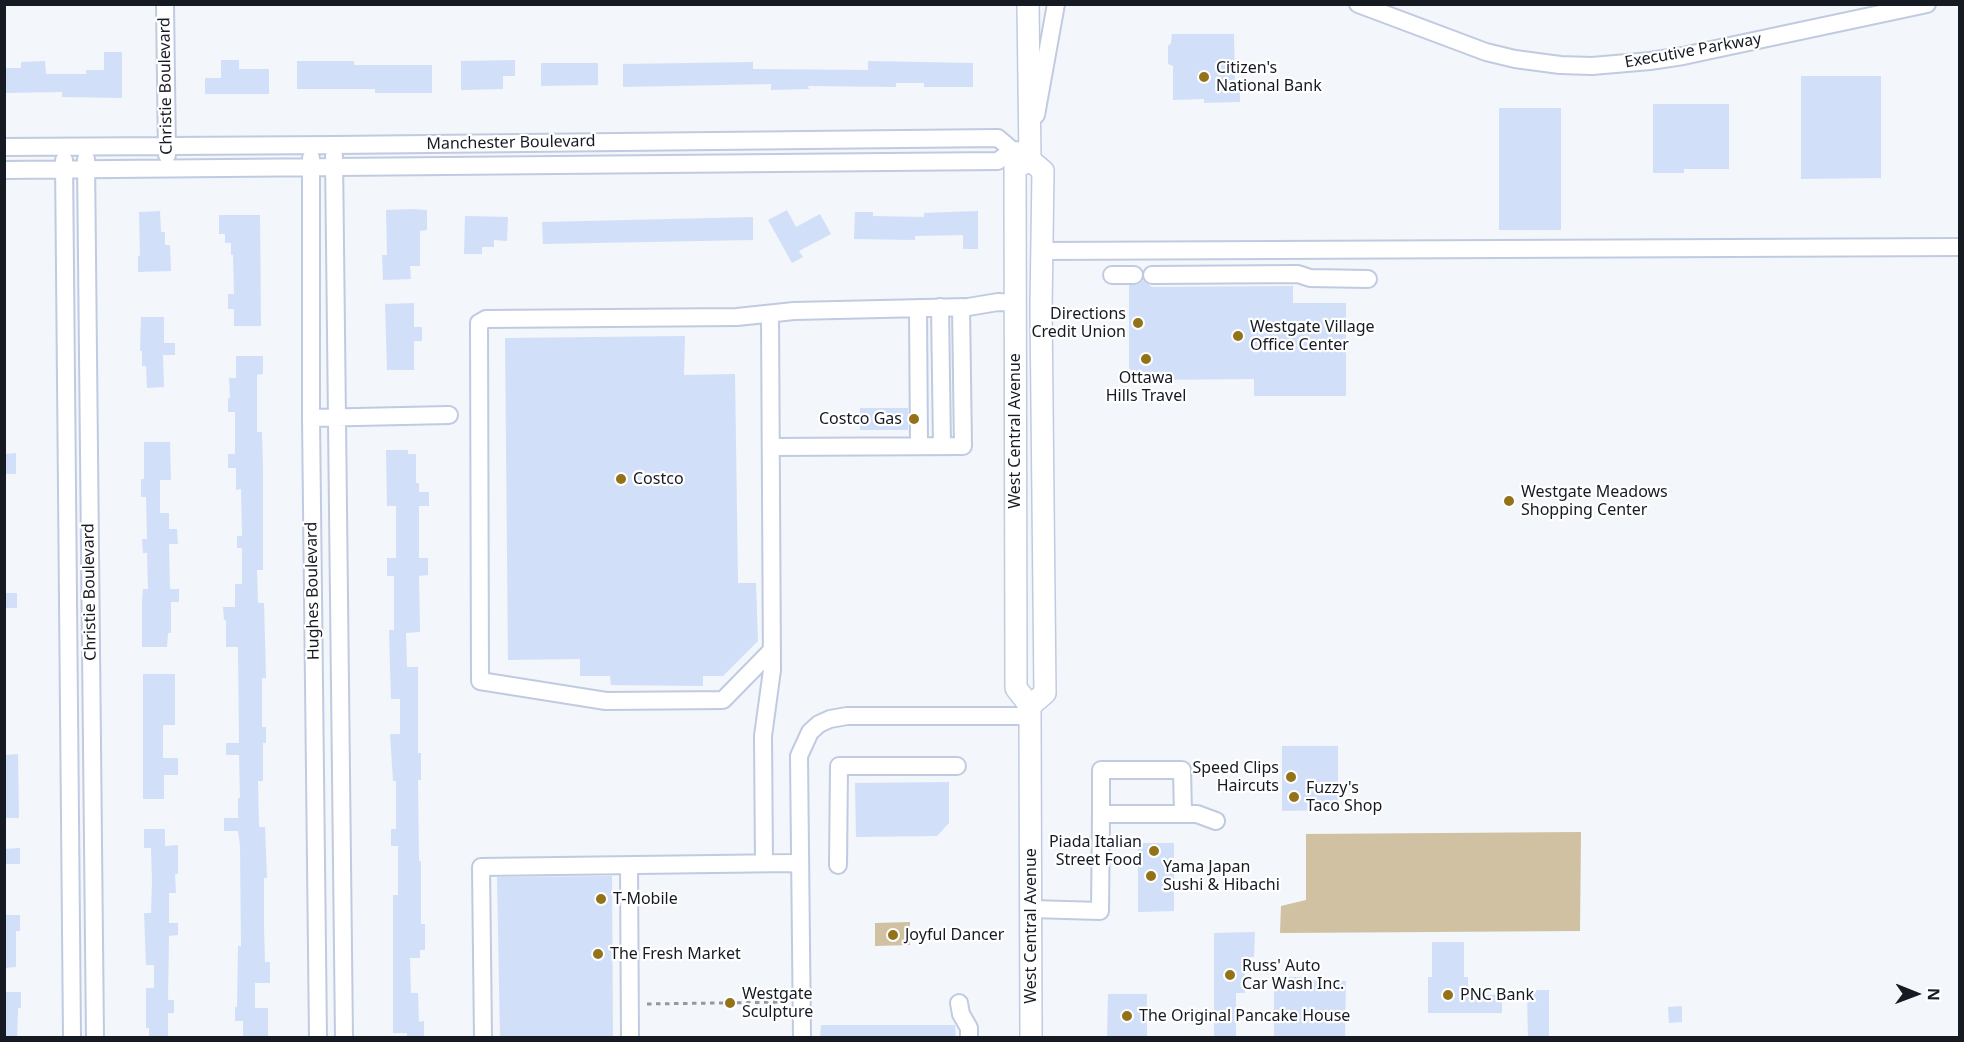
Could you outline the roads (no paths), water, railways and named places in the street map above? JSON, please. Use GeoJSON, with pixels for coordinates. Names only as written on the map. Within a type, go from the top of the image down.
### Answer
{"type":"FeatureCollection","features":[{"type":"Feature","properties":{"kind":"main road","name":"West Central Avenue"},"geometry":{"type":"LineString","coordinates":[[1028,4],[1024,154],[1015,168],[1015,303],[1016,688],[1030,711],[1032,909],[1030,1038]]}},
{"type":"Feature","properties":{"kind":"main road","name":"West Central Avenue"},"geometry":{"type":"LineString","coordinates":[[1024,154],[1043,171],[1042,442],[1045,693],[1030,711]]}},
{"type":"Feature","properties":{"kind":"main road"},"geometry":{"type":"LineString","coordinates":[[1015,303],[1030,310],[1030,433],[1042,442]]}},
{"type":"Feature","properties":{"kind":"street","name":"Christie Boulevard"},"geometry":{"type":"LineString","coordinates":[[165,4],[167,168]]}},
{"type":"Feature","properties":{"kind":"street"},"geometry":{"type":"LineString","coordinates":[[1024,154],[1056,4]]}},
{"type":"Feature","properties":{"kind":"street","name":"Executive Parkway"},"geometry":{"type":"LineString","coordinates":[[1358,4],[1486,52],[1515,59],[1560,65],[1592,66],[1683,56],[1926,4]]}},
{"type":"Feature","properties":{"kind":"street","name":"Manchester Boulevard"},"geometry":{"type":"LineString","coordinates":[[4,147],[334,146],[998,138],[1024,154]]}},
{"type":"Feature","properties":{"kind":"street","name":"Hughes Boulevard"},"geometry":{"type":"LineString","coordinates":[[311,145],[311,418],[318,1038]]}},
{"type":"Feature","properties":{"kind":"street","name":"Hughes Boulevard"},"geometry":{"type":"LineString","coordinates":[[334,146],[344,1038]]}},
{"type":"Feature","properties":{"kind":"street","name":"Christie Boulevard"},"geometry":{"type":"LineString","coordinates":[[64,147],[72,1038]]}},
{"type":"Feature","properties":{"kind":"street","name":"Christie Boulevard"},"geometry":{"type":"LineString","coordinates":[[86,147],[95,1038]]}},
{"type":"Feature","properties":{"kind":"street","name":"Manchester Boulevard"},"geometry":{"type":"LineString","coordinates":[[4,170],[998,160],[1024,154]]}},
{"type":"Feature","properties":{"kind":"street"},"geometry":{"type":"LineString","coordinates":[[1042,251],[1959,247]]}},
{"type":"Feature","properties":{"kind":"street"},"geometry":{"type":"LineString","coordinates":[[1152,275],[1298,274],[1310,278],[1368,279]]}},
{"type":"Feature","properties":{"kind":"street"},"geometry":{"type":"LineString","coordinates":[[1112,275],[1134,275]]}},
{"type":"Feature","properties":{"kind":"street"},"geometry":{"type":"LineString","coordinates":[[772,650],[723,700],[606,701],[480,681],[479,323],[486,319],[736,317],[935,308],[998,302],[1015,303]]}},
{"type":"Feature","properties":{"kind":"street"},"geometry":{"type":"LineString","coordinates":[[771,447],[963,446],[935,308]]}},
{"type":"Feature","properties":{"kind":"street"},"geometry":{"type":"LineString","coordinates":[[932,446],[935,308]]}},
{"type":"Feature","properties":{"kind":"street"},"geometry":{"type":"LineString","coordinates":[[764,863],[763,736],[772,670],[770,314]]}},
{"type":"Feature","properties":{"kind":"street"},"geometry":{"type":"LineString","coordinates":[[311,418],[449,415]]}},
{"type":"Feature","properties":{"kind":"street"},"geometry":{"type":"LineString","coordinates":[[802,1038],[800,756],[810,732],[819,724],[830,719],[847,716],[1030,711]]}},
{"type":"Feature","properties":{"kind":"street"},"geometry":{"type":"LineString","coordinates":[[838,865],[839,766],[957,766]]}},
{"type":"Feature","properties":{"kind":"street"},"geometry":{"type":"LineString","coordinates":[[1032,909],[1100,910],[1101,770],[1182,770],[1183,814]]}},
{"type":"Feature","properties":{"kind":"street"},"geometry":{"type":"LineString","coordinates":[[1101,814],[1197,814],[1216,821]]}},
{"type":"Feature","properties":{"kind":"street"},"geometry":{"type":"LineString","coordinates":[[483,1038],[481,867],[764,863],[791,863],[800,866]]}},
{"type":"Feature","properties":{"kind":"street"},"geometry":{"type":"LineString","coordinates":[[629,865],[630,1038]]}},
{"type":"Feature","properties":{"kind":"street"},"geometry":{"type":"LineString","coordinates":[[958,1003],[969,1028],[969,1038]]}},
{"type":"Feature","properties":{"kind":"place","name":"Citizen's National Bank"},"geometry":{"type":"Point","coordinates":[1204,77]}},
{"type":"Feature","properties":{"kind":"place","name":"Directions Credit Union"},"geometry":{"type":"Point","coordinates":[1138,323]}},
{"type":"Feature","properties":{"kind":"place","name":"Westgate Village Office Center"},"geometry":{"type":"Point","coordinates":[1238,336]}},
{"type":"Feature","properties":{"kind":"place","name":"Ottawa Hills Travel"},"geometry":{"type":"Point","coordinates":[1146,359]}},
{"type":"Feature","properties":{"kind":"place","name":"Costco Gas"},"geometry":{"type":"Point","coordinates":[914,419]}},
{"type":"Feature","properties":{"kind":"place","name":"Costco"},"geometry":{"type":"Point","coordinates":[621,479]}},
{"type":"Feature","properties":{"kind":"place","name":"Westgate Meadows Shopping Center"},"geometry":{"type":"Point","coordinates":[1509,501]}},
{"type":"Feature","properties":{"kind":"place","name":"Speed Clips Haircuts"},"geometry":{"type":"Point","coordinates":[1291,777]}},
{"type":"Feature","properties":{"kind":"place","name":"Fuzzy's Taco Shop"},"geometry":{"type":"Point","coordinates":[1294,797]}},
{"type":"Feature","properties":{"kind":"place","name":"Piada Italian Street Food"},"geometry":{"type":"Point","coordinates":[1154,851]}},
{"type":"Feature","properties":{"kind":"place","name":"Yama Japan Sushi & Hibachi"},"geometry":{"type":"Point","coordinates":[1151,876]}},
{"type":"Feature","properties":{"kind":"place","name":"T-Mobile"},"geometry":{"type":"Point","coordinates":[601,899]}},
{"type":"Feature","properties":{"kind":"place","name":"Joyful Dancer"},"geometry":{"type":"Point","coordinates":[893,935]}},
{"type":"Feature","properties":{"kind":"place","name":"The Fresh Market"},"geometry":{"type":"Point","coordinates":[598,954]}},
{"type":"Feature","properties":{"kind":"place","name":"Russ' Auto Car Wash Inc."},"geometry":{"type":"Point","coordinates":[1230,975]}},
{"type":"Feature","properties":{"kind":"place","name":"PNC Bank"},"geometry":{"type":"Point","coordinates":[1448,995]}},
{"type":"Feature","properties":{"kind":"place","name":"Westgate Sculpture"},"geometry":{"type":"Point","coordinates":[730,1003]}},
{"type":"Feature","properties":{"kind":"place","name":"The Original Pancake House"},"geometry":{"type":"Point","coordinates":[1127,1016]}}]}
